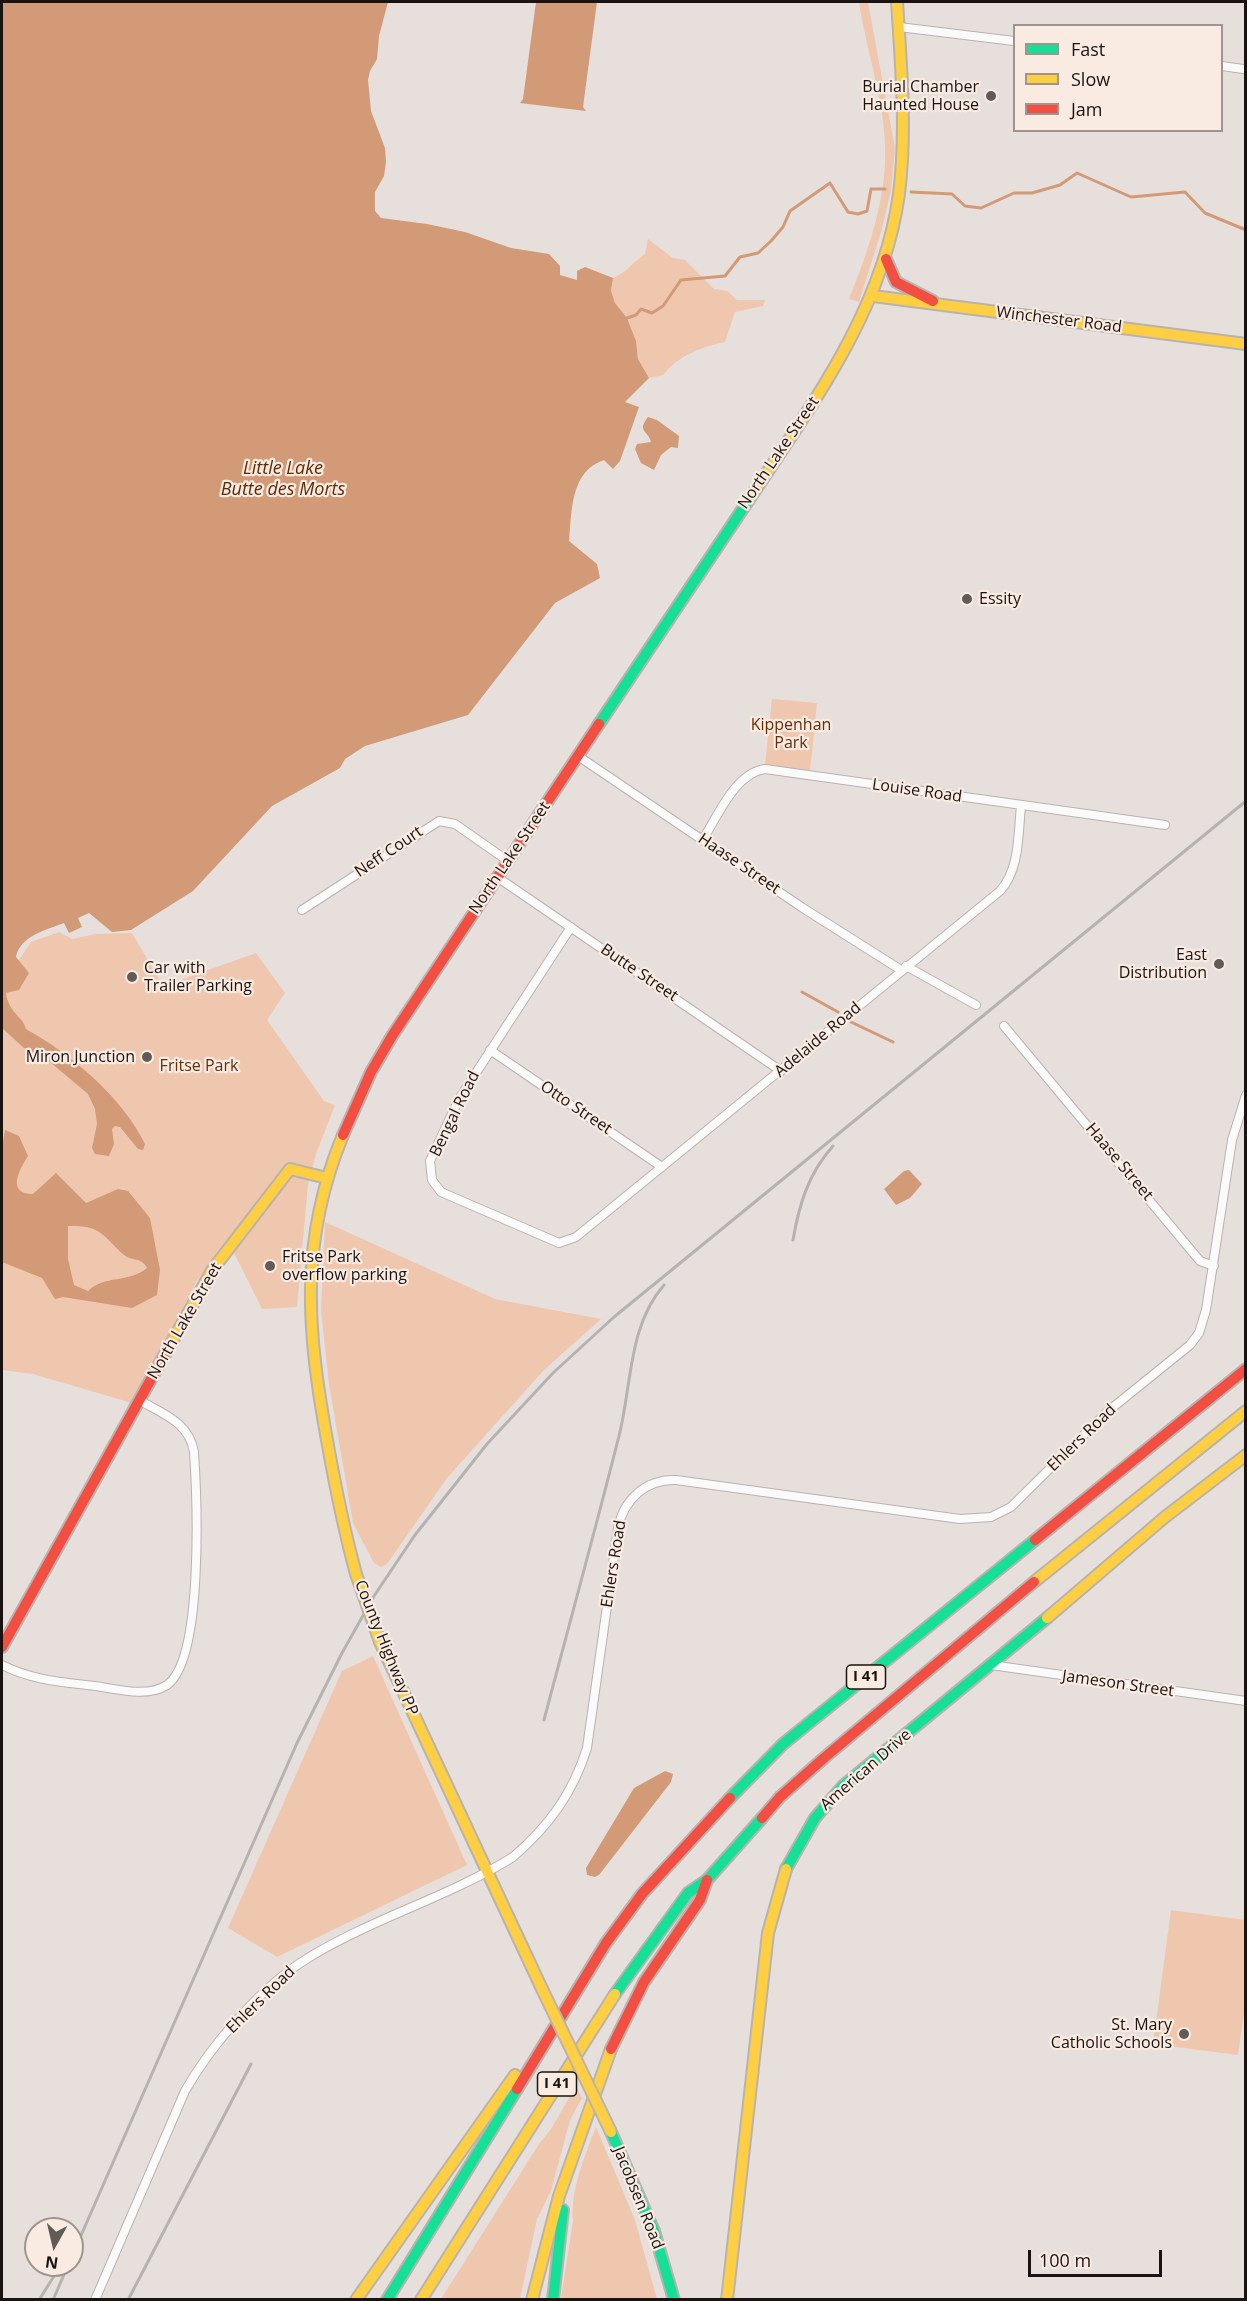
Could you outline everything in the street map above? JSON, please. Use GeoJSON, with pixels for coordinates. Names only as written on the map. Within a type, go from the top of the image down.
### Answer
{"type":"FeatureCollection","features":[{"type":"Feature","properties":{"kind":"main road","name":"North Lake Street"},"geometry":{"type":"LineString","coordinates":[[2,1647],[213,1269],[284,1175],[293,1168],[327,1178],[343,1130],[368,1076],[496,877],[833,373],[873,296],[886,259],[900,196],[904,158],[897,2]]}},
{"type":"Feature","properties":{"kind":"main road"},"geometry":{"type":"LineString","coordinates":[[886,259],[896,282],[941,305]]}},
{"type":"Feature","properties":{"kind":"main road","name":"Winchester Road"},"geometry":{"type":"LineString","coordinates":[[873,296],[1245,344]]}},
{"type":"Feature","properties":{"kind":"main road","name":"County Highway PP"},"geometry":{"type":"LineString","coordinates":[[327,1178],[312,1258],[311,1341],[342,1521],[356,1574],[380,1642],[542,1989]]}},
{"type":"Feature","properties":{"kind":"main road","name":"I 41"},"geometry":{"type":"LineString","coordinates":[[387,2300],[606,1943],[642,1894],[693,1836],[768,1758],[1245,1369]]}},
{"type":"Feature","properties":{"kind":"main road","name":"I 41"},"geometry":{"type":"LineString","coordinates":[[421,2300],[602,2013],[677,1905],[688,1893],[707,1880],[780,1797],[824,1758],[1114,1516],[1245,1411]]}},
{"type":"Feature","properties":{"kind":"main road","name":"American Drive"},"geometry":{"type":"LineString","coordinates":[[727,2300],[768,1934],[784,1872],[807,1827],[831,1797],[1165,1517],[1245,1455]]}},
{"type":"Feature","properties":{"kind":"main road"},"geometry":{"type":"LineString","coordinates":[[532,2300],[559,2196],[580,2130],[612,2044],[644,1982],[700,1900],[707,1880]]}},
{"type":"Feature","properties":{"kind":"main road","name":"Jacobsen Road"},"geometry":{"type":"LineString","coordinates":[[542,1989],[611,2132],[650,2220],[674,2300]]}},
{"type":"Feature","properties":{"kind":"main road"},"geometry":{"type":"LineString","coordinates":[[356,2300],[419,2214],[524,2061],[547,2041]]}},
{"type":"Feature","properties":{"kind":"main road"},"geometry":{"type":"LineString","coordinates":[[553,2300],[565,2181]]}},
{"type":"Feature","properties":{"kind":"street"},"geometry":{"type":"LineString","coordinates":[[899,27],[1013,41]]}},
{"type":"Feature","properties":{"kind":"street"},"geometry":{"type":"LineString","coordinates":[[1223,66],[1243,69]]}},
{"type":"Feature","properties":{"kind":"street","name":"Haase Street"},"geometry":{"type":"LineString","coordinates":[[578,756],[803,908],[904,968],[976,1005]]}},
{"type":"Feature","properties":{"kind":"street","name":"Louise Road"},"geometry":{"type":"LineString","coordinates":[[703,839],[742,780],[751,773],[765,769],[1165,825]]}},
{"type":"Feature","properties":{"kind":"street","name":"Adelaide Road"},"geometry":{"type":"LineString","coordinates":[[564,1242],[576,1238],[1007,884],[1014,866],[1021,806]]}},
{"type":"Feature","properties":{"kind":"street","name":"Neff Court"},"geometry":{"type":"LineString","coordinates":[[302,910],[431,824],[438,822],[455,824],[508,861]]}},
{"type":"Feature","properties":{"kind":"street","name":"Butte Street"},"geometry":{"type":"LineString","coordinates":[[496,877],[781,1071]]}},
{"type":"Feature","properties":{"kind":"street","name":"Bengal Road"},"geometry":{"type":"LineString","coordinates":[[564,1242],[552,1241],[447,1195],[432,1180],[430,1167],[432,1155],[459,1099],[571,927]]}},
{"type":"Feature","properties":{"kind":"street","name":"Haase Street"},"geometry":{"type":"LineString","coordinates":[[1004,1026],[1200,1261],[1214,1266]]}},
{"type":"Feature","properties":{"kind":"street","name":"Otto Street"},"geometry":{"type":"LineString","coordinates":[[490,1050],[662,1167]]}},
{"type":"Feature","properties":{"kind":"street","name":"Ehlers Road"},"geometry":{"type":"LineString","coordinates":[[95,2300],[185,2091],[203,2061],[232,2027],[275,1984],[307,1958],[513,1857],[537,1835],[563,1803],[581,1767],[591,1728],[618,1528],[623,1510],[638,1492],[659,1482],[676,1480],[960,1519],[991,1517],[1011,1507],[1107,1412],[1190,1345],[1204,1320],[1234,1130],[1245,1095]]}},
{"type":"Feature","properties":{"kind":"street"},"geometry":{"type":"LineString","coordinates":[[2,1665],[33,1678],[140,1692],[159,1689],[179,1671],[185,1651],[195,1582],[197,1527],[194,1452],[192,1442],[183,1426],[139,1400]]}},
{"type":"Feature","properties":{"kind":"street","name":"Jameson Street"},"geometry":{"type":"LineString","coordinates":[[991,1665],[1245,1701]]}},
{"type":"Feature","properties":{"kind":"green space"},"geometry":{"type":"Polygon","coordinates":[[[859,2],[868,2],[895,149],[891,190],[882,229],[859,302],[849,299],[875,225],[883,186],[885,147],[882,110],[859,2]]]}},
{"type":"Feature","properties":{"kind":"green space"},"geometry":{"type":"Polygon","coordinates":[[[648,239],[673,258],[685,260],[714,289],[727,291],[737,300],[765,300],[763,306],[735,312],[725,342],[691,353],[676,362],[663,375],[649,378],[638,359],[636,341],[627,318],[615,303],[611,291],[613,278],[645,254],[648,239]]]}},
{"type":"Feature","properties":{"kind":"green space","name":"Kippenhan Park"},"geometry":{"type":"Polygon","coordinates":[[[772,699],[817,703],[810,771],[765,765],[772,699]]]}},
{"type":"Feature","properties":{"kind":"green space","name":"Fritse Park"},"geometry":{"type":"Polygon","coordinates":[[[59,932],[72,939],[96,934],[132,933],[163,986],[256,953],[285,993],[267,1020],[324,1101],[335,1105],[316,1154],[308,1184],[297,1307],[262,1309],[228,1241],[197,1281],[132,1403],[33,1374],[2,1370],[2,985],[31,942],[59,932]]]}},
{"type":"Feature","properties":{"kind":"green space"},"geometry":{"type":"Polygon","coordinates":[[[325,1222],[495,1299],[601,1319],[544,1370],[447,1478],[387,1564],[381,1567],[374,1563],[353,1523],[329,1384],[321,1310],[325,1222]]]}},
{"type":"Feature","properties":{"kind":"green space"},"geometry":{"type":"Polygon","coordinates":[[[373,1656],[467,1865],[277,1957],[228,1928],[342,1671],[373,1656]]]}},
{"type":"Feature","properties":{"kind":"green space"},"geometry":{"type":"Polygon","coordinates":[[[1171,1910],[1245,1920],[1246,1998],[1238,2055],[1153,2044],[1171,1910]]]}},
{"type":"Feature","properties":{"kind":"green space"},"geometry":{"type":"Polygon","coordinates":[[[576,2086],[582,2098],[570,2120],[551,2191],[537,2219],[520,2299],[441,2299],[539,2144],[551,2129],[576,2086]]]}},
{"type":"Feature","properties":{"kind":"green space"},"geometry":{"type":"Polygon","coordinates":[[[596,2127],[635,2220],[657,2299],[561,2299],[576,2185],[596,2127]]]}},
{"type":"Feature","properties":{"kind":"water","name":"Little Lake Butte des Morts"},"geometry":{"type":"Polygon","coordinates":[[[2,2],[388,2],[379,36],[377,59],[368,80],[371,111],[385,148],[386,162],[384,176],[375,192],[375,211],[381,218],[465,232],[511,248],[549,254],[560,266],[560,275],[577,280],[577,271],[585,267],[613,278],[611,291],[615,303],[627,318],[636,341],[638,359],[649,378],[625,402],[639,407],[620,461],[613,469],[604,460],[593,465],[579,483],[572,506],[569,541],[597,564],[600,578],[555,603],[468,715],[365,746],[345,759],[340,768],[272,806],[193,891],[131,930],[112,932],[89,913],[78,918],[82,927],[69,933],[64,923],[28,939],[18,950],[16,957],[29,973],[19,990],[6,993],[10,1006],[26,1029],[60,1051],[94,1078],[123,1110],[145,1144],[143,1150],[138,1149],[120,1127],[115,1126],[112,1129],[114,1144],[109,1156],[95,1154],[92,1148],[97,1124],[95,1109],[88,1094],[50,1062],[24,1048],[2,1028],[2,2]]]}},
{"type":"Feature","properties":{"kind":"water"},"geometry":{"type":"Polygon","coordinates":[[[536,2],[597,2],[583,107],[586,111],[520,103],[523,99],[536,2]]]}},
{"type":"Feature","properties":{"kind":"water"},"geometry":{"type":"Polygon","coordinates":[[[648,417],[657,420],[679,436],[678,448],[671,447],[661,455],[654,470],[641,463],[635,449],[637,444],[651,442],[643,429],[648,417]]]}},
{"type":"Feature","properties":{"kind":"water"},"geometry":{"type":"Polygon","coordinates":[[[5,1130],[19,1136],[28,1156],[21,1168],[17,1186],[25,1193],[33,1194],[56,1173],[86,1203],[118,1189],[128,1191],[150,1218],[160,1270],[157,1295],[132,1308],[63,1297],[55,1299],[42,1278],[2,1262],[2,1148],[5,1130]],[[68,1226],[68,1259],[74,1285],[88,1291],[101,1283],[132,1276],[147,1268],[142,1262],[124,1255],[100,1232],[79,1226],[68,1226]]]}},
{"type":"Feature","properties":{"kind":"water"},"geometry":{"type":"Polygon","coordinates":[[[909,1170],[922,1184],[910,1198],[896,1205],[884,1189],[904,1171],[909,1170]]]}},
{"type":"Feature","properties":{"kind":"water"},"geometry":{"type":"Polygon","coordinates":[[[665,1771],[673,1774],[671,1782],[599,1875],[595,1877],[587,1875],[586,1868],[634,1788],[665,1771]]]}},
{"type":"Feature","properties":{"kind":"waterway"},"geometry":{"type":"LineString","coordinates":[[911,192],[952,194],[965,206],[981,208],[1014,193],[1032,193],[1060,185],[1077,173],[1131,197],[1185,192],[1205,213],[1246,230]]}},
{"type":"Feature","properties":{"kind":"waterway"},"geometry":{"type":"LineString","coordinates":[[627,318],[636,315],[641,309],[652,313],[663,306],[681,280],[725,276],[740,257],[758,253],[771,241],[783,227],[790,211],[830,183],[848,212],[858,214],[867,211],[871,189],[885,189]]}},
{"type":"Feature","properties":{"kind":"waterway"},"geometry":{"type":"LineString","coordinates":[[802,992],[838,1012]]}},
{"type":"Feature","properties":{"kind":"waterway"},"geometry":{"type":"LineString","coordinates":[[851,1022],[893,1042]]}},
{"type":"Feature","properties":{"kind":"railway"},"geometry":{"type":"LineString","coordinates":[[84,2229],[297,1743],[342,1653],[374,1596],[415,1535],[487,1444],[553,1373],[614,1317],[1246,801]]}},
{"type":"Feature","properties":{"kind":"railway"},"geometry":{"type":"LineString","coordinates":[[793,1240],[806,1190],[817,1168],[833,1146]]}},
{"type":"Feature","properties":{"kind":"railway"},"geometry":{"type":"LineString","coordinates":[[544,1720],[619,1436],[637,1337],[652,1301],[664,1285]]}},
{"type":"Feature","properties":{"kind":"railway"},"geometry":{"type":"LineString","coordinates":[[128,2300],[251,2064]]}},
{"type":"Feature","properties":{"kind":"railway"},"geometry":{"type":"LineString","coordinates":[[39,2300],[53,2277]]}},
{"type":"Feature","properties":{"kind":"railway"},"geometry":{"type":"LineString","coordinates":[[53,2300],[63,2277]]}},
{"type":"Feature","properties":{"kind":"traffic: fast"},"geometry":{"type":"LineString","coordinates":[[599,724],[750,498]]}},
{"type":"Feature","properties":{"kind":"traffic: fast"},"geometry":{"type":"LineString","coordinates":[[730,1798],[783,1744],[1035,1540]]}},
{"type":"Feature","properties":{"kind":"traffic: fast"},"geometry":{"type":"LineString","coordinates":[[786,1869],[815,1818],[843,1786],[1047,1618]]}},
{"type":"Feature","properties":{"kind":"traffic: fast"},"geometry":{"type":"LineString","coordinates":[[615,1994],[688,1893],[707,1880],[762,1818]]}},
{"type":"Feature","properties":{"kind":"traffic: fast"},"geometry":{"type":"LineString","coordinates":[[387,2300],[517,2089]]}},
{"type":"Feature","properties":{"kind":"traffic: fast"},"geometry":{"type":"LineString","coordinates":[[611,2132],[654,2231],[674,2300]]}},
{"type":"Feature","properties":{"kind":"traffic: fast"},"geometry":{"type":"LineString","coordinates":[[553,2300],[563,2210]]}},
{"type":"Feature","properties":{"kind":"traffic: slow"},"geometry":{"type":"LineString","coordinates":[[750,498],[798,427],[842,354],[878,277],[891,236],[899,194],[903,146],[903,98],[897,2]]}},
{"type":"Feature","properties":{"kind":"traffic: slow"},"geometry":{"type":"LineString","coordinates":[[873,296],[1246,344]]}},
{"type":"Feature","properties":{"kind":"traffic: slow"},"geometry":{"type":"LineString","coordinates":[[343,1135],[319,1212],[313,1249],[312,1323],[315,1361],[327,1440],[356,1574]]}},
{"type":"Feature","properties":{"kind":"traffic: slow"},"geometry":{"type":"LineString","coordinates":[[165,1354],[213,1269],[290,1169],[327,1178]]}},
{"type":"Feature","properties":{"kind":"traffic: slow"},"geometry":{"type":"LineString","coordinates":[[1034,1582],[1246,1411]]}},
{"type":"Feature","properties":{"kind":"traffic: slow"},"geometry":{"type":"LineString","coordinates":[[1047,1618],[1165,1517],[1246,1455]]}},
{"type":"Feature","properties":{"kind":"traffic: slow"},"geometry":{"type":"LineString","coordinates":[[356,1574],[380,1642]]}},
{"type":"Feature","properties":{"kind":"traffic: slow"},"geometry":{"type":"LineString","coordinates":[[380,1642],[542,1989]]}},
{"type":"Feature","properties":{"kind":"traffic: slow"},"geometry":{"type":"LineString","coordinates":[[727,2300],[768,1933],[786,1869]]}},
{"type":"Feature","properties":{"kind":"traffic: slow"},"geometry":{"type":"LineString","coordinates":[[542,1989],[611,2132]]}},
{"type":"Feature","properties":{"kind":"traffic: slow"},"geometry":{"type":"LineString","coordinates":[[421,2300],[615,1994]]}},
{"type":"Feature","properties":{"kind":"traffic: slow"},"geometry":{"type":"LineString","coordinates":[[532,2300],[559,2196],[611,2049]]}},
{"type":"Feature","properties":{"kind":"traffic: slow"},"geometry":{"type":"LineString","coordinates":[[356,2300],[515,2075]]}},
{"type":"Feature","properties":{"kind":"traffic: jam"},"geometry":{"type":"LineString","coordinates":[[886,259],[896,282],[933,301]]}},
{"type":"Feature","properties":{"kind":"traffic: jam"},"geometry":{"type":"LineString","coordinates":[[343,1135],[371,1072],[392,1036],[599,724]]}},
{"type":"Feature","properties":{"kind":"traffic: jam"},"geometry":{"type":"LineString","coordinates":[[2,1647],[165,1354]]}},
{"type":"Feature","properties":{"kind":"traffic: jam"},"geometry":{"type":"LineString","coordinates":[[1035,1540],[1246,1369]]}},
{"type":"Feature","properties":{"kind":"traffic: jam"},"geometry":{"type":"LineString","coordinates":[[762,1818],[780,1797],[824,1758],[1034,1582]]}},
{"type":"Feature","properties":{"kind":"traffic: jam"},"geometry":{"type":"LineString","coordinates":[[517,2089],[606,1943],[642,1894],[730,1798]]}},
{"type":"Feature","properties":{"kind":"traffic: jam"},"geometry":{"type":"LineString","coordinates":[[611,2049],[644,1982],[700,1900],[707,1880]]}},
{"type":"Feature","properties":{"kind":"place","name":"Burial Chamber Haunted House"},"geometry":{"type":"Point","coordinates":[991,96]}},
{"type":"Feature","properties":{"kind":"place","name":"Essity"},"geometry":{"type":"Point","coordinates":[967,599]}},
{"type":"Feature","properties":{"kind":"place","name":"East Distribution"},"geometry":{"type":"Point","coordinates":[1219,964]}},
{"type":"Feature","properties":{"kind":"place","name":"Car with Trailer Parking"},"geometry":{"type":"Point","coordinates":[132,977]}},
{"type":"Feature","properties":{"kind":"place","name":"Miron Junction"},"geometry":{"type":"Point","coordinates":[147,1057]}},
{"type":"Feature","properties":{"kind":"place","name":"Fritse Park overflow parking"},"geometry":{"type":"Point","coordinates":[270,1266]}},
{"type":"Feature","properties":{"kind":"place","name":"St. Mary Catholic Schools"},"geometry":{"type":"Point","coordinates":[1184,2034]}}]}
